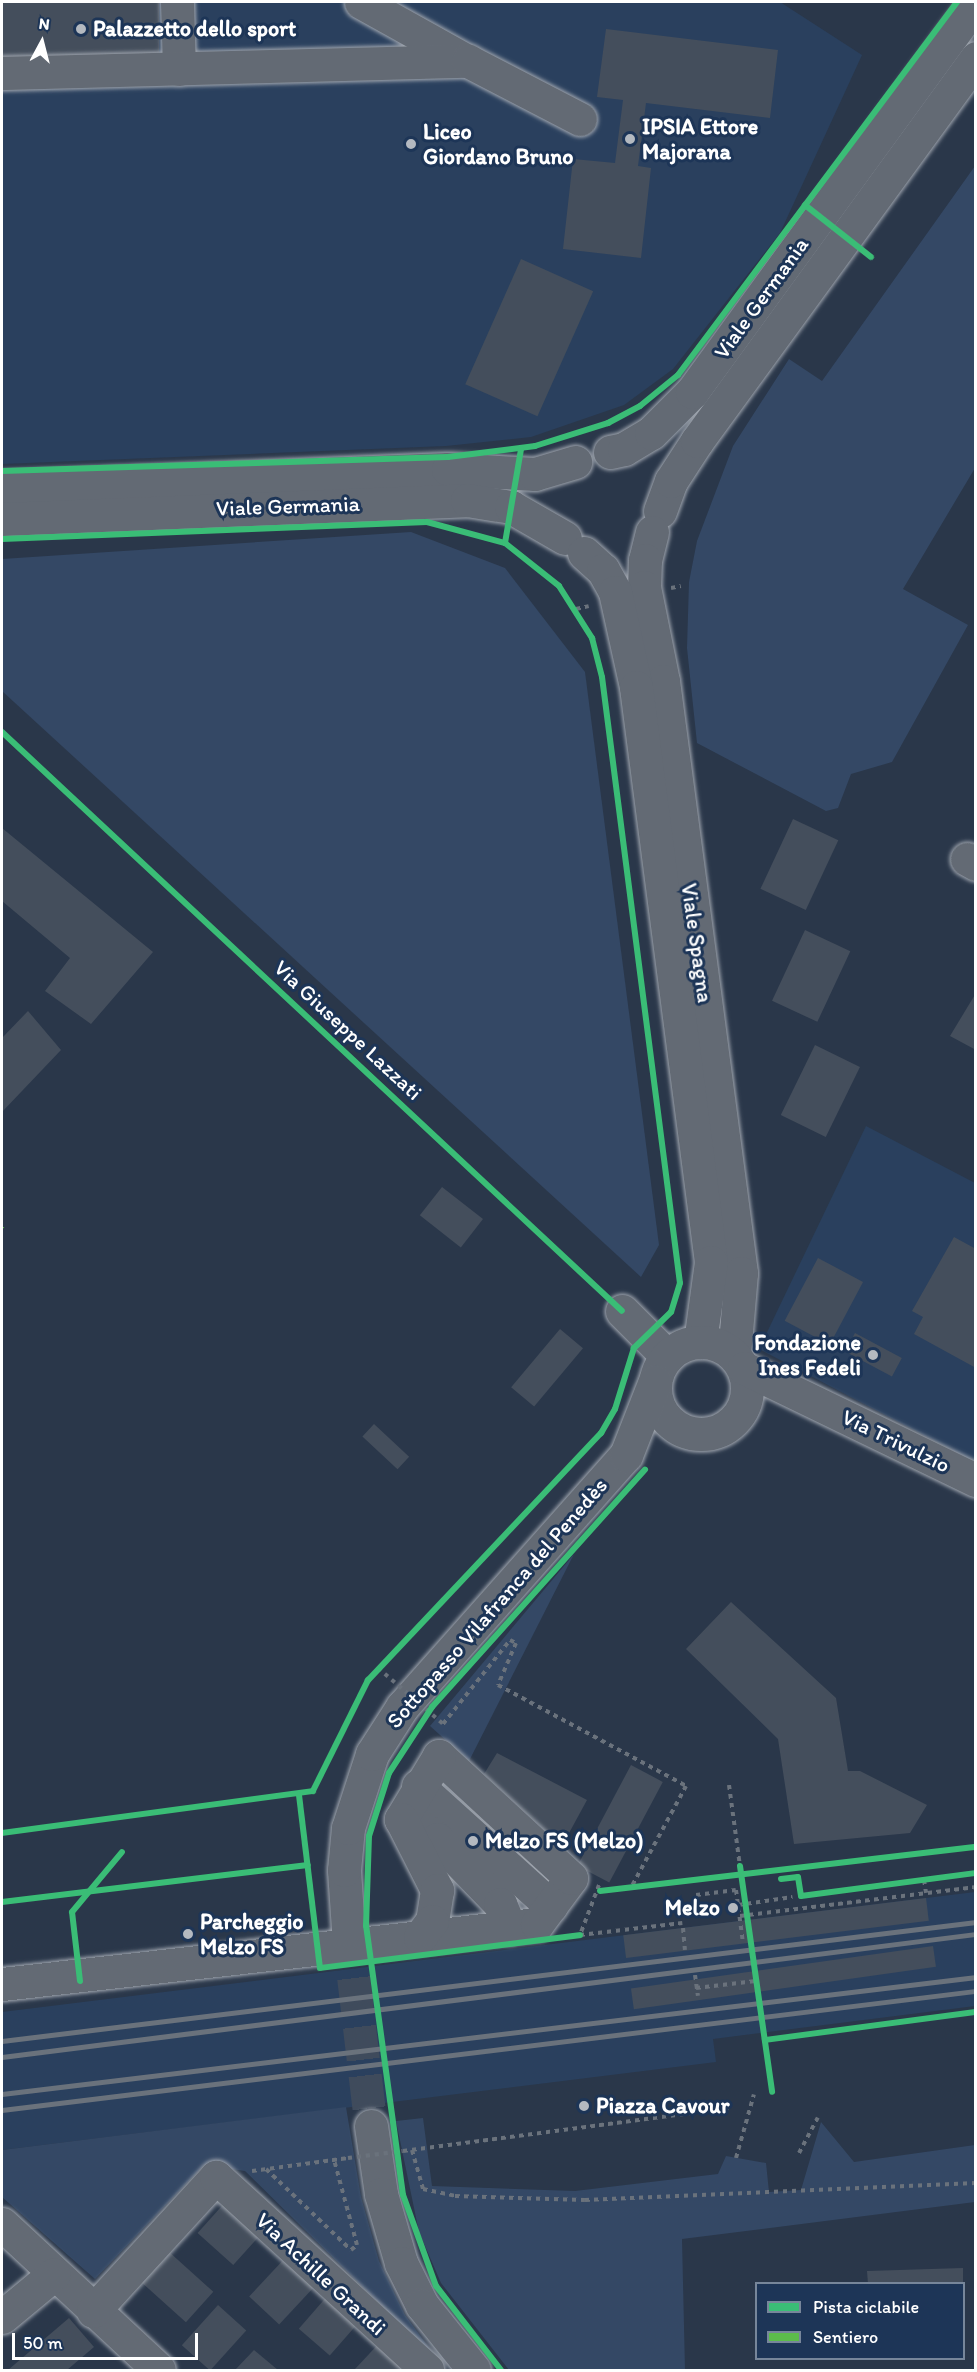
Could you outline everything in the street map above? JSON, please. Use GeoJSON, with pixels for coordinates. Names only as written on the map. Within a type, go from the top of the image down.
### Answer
{"type":"FeatureCollection","features":[{"type":"Feature","properties":{"kind":"street"},"geometry":{"type":"LineString","coordinates":[[177,2],[179,69]]}},
{"type":"Feature","properties":{"kind":"street"},"geometry":{"type":"LineString","coordinates":[[361,2],[580,119]]}},
{"type":"Feature","properties":{"kind":"street","name":"Viale Germania"},"geometry":{"type":"LineString","coordinates":[[610,452],[624,449],[651,433],[693,392],[975,2]]}},
{"type":"Feature","properties":{"kind":"street","name":"Viale Germania"},"geometry":{"type":"LineString","coordinates":[[656,522],[671,481],[697,441],[975,58]]}},
{"type":"Feature","properties":{"kind":"street"},"geometry":{"type":"LineString","coordinates":[[2,74],[468,61]]}},
{"type":"Feature","properties":{"kind":"street"},"geometry":{"type":"LineString","coordinates":[[610,452],[633,458],[650,473],[658,489],[656,522],[623,556],[603,558],[574,546],[555,519],[554,495],[562,475],[575,462],[610,452]]}},
{"type":"Feature","properties":{"kind":"street","name":"Viale Germania"},"geometry":{"type":"LineString","coordinates":[[2,487],[448,469],[535,474],[575,462]]}},
{"type":"Feature","properties":{"kind":"street","name":"Viale Germania"},"geometry":{"type":"LineString","coordinates":[[2,519],[467,500],[511,507],[574,546]]}},
{"type":"Feature","properties":{"kind":"street","name":"Viale Spagna"},"geometry":{"type":"LineString","coordinates":[[656,522],[645,560],[644,587],[663,681],[741,1273],[739,1361]]}},
{"type":"Feature","properties":{"kind":"street","name":"Viale Spagna"},"geometry":{"type":"LineString","coordinates":[[574,546],[603,570],[615,592],[636,687],[711,1262],[700,1342]]}},
{"type":"Feature","properties":{"kind":"street"},"geometry":{"type":"LineString","coordinates":[[622,1311],[661,1368],[656,1400],[665,1417],[679,1429],[698,1434]]}},
{"type":"Feature","properties":{"kind":"street"},"geometry":{"type":"LineString","coordinates":[[626,1455],[720,1430],[739,1416],[746,1401],[739,1361],[700,1342],[661,1368]]}},
{"type":"Feature","properties":{"kind":"street","name":"Via Trivulzio"},"geometry":{"type":"LineString","coordinates":[[739,1361],[816,1405],[975,1480]]}},
{"type":"Feature","properties":{"kind":"street","name":"Sottopasso Vilafranca del Penedès"},"geometry":{"type":"LineString","coordinates":[[348,1929],[344,1861],[349,1818],[382,1737],[402,1707],[626,1455],[661,1368]]}},
{"type":"Feature","properties":{"kind":"street","name":"Via Trivulzio"},"geometry":{"type":"LineString","coordinates":[[739,1416],[816,1405]]}},
{"type":"Feature","properties":{"kind":"street"},"geometry":{"type":"LineString","coordinates":[[2,1984],[510,1928],[537,1924],[551,1906],[418,1786],[401,1819]]}},
{"type":"Feature","properties":{"kind":"street"},"geometry":{"type":"LineString","coordinates":[[401,1819],[413,1820],[437,1839],[500,1904],[510,1928]]}},
{"type":"Feature","properties":{"kind":"street"},"geometry":{"type":"LineString","coordinates":[[401,1819],[437,1890],[432,1920],[420,1937]]}},
{"type":"Feature","properties":{"kind":"street"},"geometry":{"type":"LineString","coordinates":[[382,2132],[381,2194],[401,2263],[422,2305],[474,2370]]}},
{"type":"Feature","properties":{"kind":"street"},"geometry":{"type":"LineString","coordinates":[[93,2311],[216,2177]]}},
{"type":"Feature","properties":{"kind":"street","name":"Via Achille Grandi"},"geometry":{"type":"LineString","coordinates":[[216,2177],[427,2370]]}},
{"type":"Feature","properties":{"kind":"street"},"geometry":{"type":"LineString","coordinates":[[2,2224],[159,2370]]}},
{"type":"Feature","properties":{"kind":"street"},"geometry":{"type":"LineString","coordinates":[[2,2317],[54,2274]]}},
{"type":"Feature","properties":{"kind":"path"},"geometry":{"type":"LineString","coordinates":[[570,603],[580,616]]}},
{"type":"Feature","properties":{"kind":"path"},"geometry":{"type":"LineString","coordinates":[[378,1668],[443,1724],[510,1640],[516,1643],[498,1685],[686,1786],[632,1886]]}},
{"type":"Feature","properties":{"kind":"path"},"geometry":{"type":"LineString","coordinates":[[373,1674],[386,1659]]}},
{"type":"Feature","properties":{"kind":"path"},"geometry":{"type":"LineString","coordinates":[[421,1723],[432,1707]]}},
{"type":"Feature","properties":{"kind":"path"},"geometry":{"type":"LineString","coordinates":[[729,1785],[741,1875],[730,1875]]}},
{"type":"Feature","properties":{"kind":"path"},"geometry":{"type":"LineString","coordinates":[[913,1881],[934,1878]]}},
{"type":"Feature","properties":{"kind":"path"},"geometry":{"type":"LineString","coordinates":[[924,1880],[926,1893]]}},
{"type":"Feature","properties":{"kind":"path"},"geometry":{"type":"LineString","coordinates":[[743,1884],[752,1948]]}},
{"type":"Feature","properties":{"kind":"path"},"geometry":{"type":"LineString","coordinates":[[622,1888],[643,1885]]}},
{"type":"Feature","properties":{"kind":"path"},"geometry":{"type":"LineString","coordinates":[[740,1916],[975,1887]]}},
{"type":"Feature","properties":{"kind":"path"},"geometry":{"type":"LineString","coordinates":[[580,1935],[599,1888],[611,1890]]}},
{"type":"Feature","properties":{"kind":"path"},"geometry":{"type":"LineString","coordinates":[[696,1895],[736,1890],[743,1943]]}},
{"type":"Feature","properties":{"kind":"path"},"geometry":{"type":"LineString","coordinates":[[738,1905],[801,1896]]}},
{"type":"Feature","properties":{"kind":"path"},"geometry":{"type":"LineString","coordinates":[[568,1937],[682,1923]]}},
{"type":"Feature","properties":{"kind":"path"},"geometry":{"type":"LineString","coordinates":[[683,1929],[685,1950]]}},
{"type":"Feature","properties":{"kind":"path"},"geometry":{"type":"LineString","coordinates":[[754,1970],[758,1991]]}},
{"type":"Feature","properties":{"kind":"path"},"geometry":{"type":"LineString","coordinates":[[694,1975],[698,1996]]}},
{"type":"Feature","properties":{"kind":"path"},"geometry":{"type":"LineString","coordinates":[[696,1988],[756,1981]]}},
{"type":"Feature","properties":{"kind":"path"},"geometry":{"type":"LineString","coordinates":[[736,2158],[754,2094]]}},
{"type":"Feature","properties":{"kind":"path"},"geometry":{"type":"LineString","coordinates":[[216,2177],[730,2108]]}},
{"type":"Feature","properties":{"kind":"path"},"geometry":{"type":"LineString","coordinates":[[799,2154],[818,2118]]}},
{"type":"Feature","properties":{"kind":"path"},"geometry":{"type":"LineString","coordinates":[[382,2132],[397,2163]]}},
{"type":"Feature","properties":{"kind":"path"},"geometry":{"type":"LineString","coordinates":[[412,2150],[423,2189],[455,2196],[585,2200],[975,2183]]}},
{"type":"Feature","properties":{"kind":"path"},"geometry":{"type":"LineString","coordinates":[[266,2169],[351,2250],[357,2245],[334,2160]]}},
{"type":"Feature","properties":{"kind":"shaded area","name":"Liceo Giordano Bruno"},"geometry":{"type":"Polygon","coordinates":[[[2,2],[780,2],[862,55],[780,233],[673,369],[624,405],[531,437],[446,446],[2,464],[2,2]]]}},
{"type":"Feature","properties":{"kind":"shaded area"},"geometry":{"type":"Polygon","coordinates":[[[975,166],[975,468],[903,589],[968,625],[892,762],[851,774],[838,808],[826,811],[697,743],[687,648],[689,582],[697,541],[733,446],[789,359],[822,381],[975,166]]]}},
{"type":"Feature","properties":{"kind":"shaded area"},"geometry":{"type":"Polygon","coordinates":[[[411,532],[505,568],[585,672],[659,1245],[641,1277],[2,691],[2,559],[411,532]]]}},
{"type":"Feature","properties":{"kind":"shaded area"},"geometry":{"type":"Polygon","coordinates":[[[866,1126],[975,1183],[975,1462],[759,1349],[866,1126]]]}},
{"type":"Feature","properties":{"kind":"shaded area"},"geometry":{"type":"Polygon","coordinates":[[[574,1554],[469,1761],[430,1726],[574,1554]]]}},
{"type":"Feature","properties":{"kind":"shaded area"},"geometry":{"type":"Polygon","coordinates":[[[975,1892],[975,2006],[713,2039],[716,2062],[2,2150],[2,2012],[975,1892]]]}},
{"type":"Feature","properties":{"kind":"shaded area"},"geometry":{"type":"Polygon","coordinates":[[[346,2107],[361,2197],[379,2261],[405,2315],[440,2363],[245,2171],[204,2165],[95,2279],[2,2197],[2,2150],[346,2107]]]}},
{"type":"Feature","properties":{"kind":"shaded area"},"geometry":{"type":"Polygon","coordinates":[[[423,2118],[432,2186],[575,2191],[718,2174],[726,2156],[766,2163],[769,2192],[801,2190],[821,2122],[854,2162],[975,2145],[975,2202],[682,2239],[685,2370],[509,2370],[441,2283],[419,2232],[396,2121],[423,2118]]]}},
{"type":"Feature","properties":{"kind":"building","name":"Palazzetto dello sport"},"geometry":{"type":"Polygon","coordinates":[[[2,2],[159,2],[159,60],[2,60],[2,2]]]}},
{"type":"Feature","properties":{"kind":"building","name":"IPSIA Ettore Majorana"},"geometry":{"type":"Polygon","coordinates":[[[606,29],[778,50],[770,118],[646,103],[638,166],[651,168],[641,258],[563,249],[573,159],[615,163],[623,100],[597,97],[606,29]]]}},
{"type":"Feature","properties":{"kind":"building"},"geometry":{"type":"Polygon","coordinates":[[[521,259],[593,291],[537,416],[465,384],[521,259]]]}},
{"type":"Feature","properties":{"kind":"building"},"geometry":{"type":"Polygon","coordinates":[[[793,819],[838,840],[806,910],[760,889],[793,819]]]}},
{"type":"Feature","properties":{"kind":"building"},"geometry":{"type":"Polygon","coordinates":[[[2,828],[153,952],[91,1024],[45,991],[70,958],[2,901],[2,828]]]}},
{"type":"Feature","properties":{"kind":"building"},"geometry":{"type":"Polygon","coordinates":[[[805,930],[850,951],[817,1022],[772,1001],[805,930]]]}},
{"type":"Feature","properties":{"kind":"building"},"geometry":{"type":"Polygon","coordinates":[[[976,993],[976,1050],[950,1036],[976,993]]]}},
{"type":"Feature","properties":{"kind":"building"},"geometry":{"type":"Polygon","coordinates":[[[28,1011],[61,1050],[2,1112],[2,1038],[28,1011]]]}},
{"type":"Feature","properties":{"kind":"building"},"geometry":{"type":"Polygon","coordinates":[[[815,1045],[860,1067],[826,1137],[781,1115],[815,1045]]]}},
{"type":"Feature","properties":{"kind":"building"},"geometry":{"type":"Polygon","coordinates":[[[442,1187],[483,1219],[461,1247],[420,1215],[442,1187]]]}},
{"type":"Feature","properties":{"kind":"building"},"geometry":{"type":"Polygon","coordinates":[[[954,1237],[976,1249],[976,1368],[914,1334],[923,1317],[912,1311],[954,1237]]]}},
{"type":"Feature","properties":{"kind":"building"},"geometry":{"type":"Polygon","coordinates":[[[818,1258],[863,1282],[830,1345],[785,1321],[818,1258]]]}},
{"type":"Feature","properties":{"kind":"building"},"geometry":{"type":"Polygon","coordinates":[[[560,1329],[583,1348],[534,1407],[511,1387],[560,1329]]]}},
{"type":"Feature","properties":{"kind":"building","name":"Fondazione Ines Fedeli"},"geometry":{"type":"Polygon","coordinates":[[[855,1333],[902,1358],[892,1376],[845,1352],[855,1333]]]}},
{"type":"Feature","properties":{"kind":"building"},"geometry":{"type":"Polygon","coordinates":[[[374,1424],[409,1457],[398,1469],[362,1436],[374,1424]]]}},
{"type":"Feature","properties":{"kind":"building"},"geometry":{"type":"Polygon","coordinates":[[[731,1602],[836,1698],[848,1771],[860,1771],[927,1805],[910,1833],[794,1844],[778,1739],[686,1649],[731,1602]]]}},
{"type":"Feature","properties":{"kind":"building"},"geometry":{"type":"Polygon","coordinates":[[[497,1753],[587,1800],[562,1846],[484,1774],[497,1753]]]}},
{"type":"Feature","properties":{"kind":"building"},"geometry":{"type":"Polygon","coordinates":[[[631,1765],[663,1782],[609,1883],[577,1866],[631,1765]]]}},
{"type":"Feature","properties":{"kind":"building"},"geometry":{"type":"Polygon","coordinates":[[[926,1898],[929,1921],[626,1958],[623,1935],[926,1898]]]}},
{"type":"Feature","properties":{"kind":"building"},"geometry":{"type":"Polygon","coordinates":[[[933,1946],[936,1967],[634,2009],[631,1988],[933,1946]]]}},
{"type":"Feature","properties":{"kind":"building"},"geometry":{"type":"Polygon","coordinates":[[[229,2198],[265,2230],[233,2265],[198,2233],[229,2198]]]}},
{"type":"Feature","properties":{"kind":"building"},"geometry":{"type":"Polygon","coordinates":[[[168,2251],[213,2292],[186,2322],[141,2281],[168,2251]]]}},
{"type":"Feature","properties":{"kind":"building"},"geometry":{"type":"Polygon","coordinates":[[[286,2257],[316,2285],[279,2324],[249,2296],[286,2257]]]}},
{"type":"Feature","properties":{"kind":"building"},"geometry":{"type":"Polygon","coordinates":[[[963,2268],[963,2282],[868,2282],[867,2271],[963,2268]]]}},
{"type":"Feature","properties":{"kind":"building"},"geometry":{"type":"Polygon","coordinates":[[[329,2294],[360,2321],[330,2356],[299,2329],[329,2294]]]}},
{"type":"Feature","properties":{"kind":"building"},"geometry":{"type":"Polygon","coordinates":[[[218,2305],[246,2330],[211,2370],[182,2345],[218,2305]]]}},
{"type":"Feature","properties":{"kind":"building"},"geometry":{"type":"Polygon","coordinates":[[[69,2318],[94,2347],[67,2370],[8,2370],[69,2318]]]}},
{"type":"Feature","properties":{"kind":"building"},"geometry":{"type":"Polygon","coordinates":[[[384,2338],[419,2370],[355,2369],[384,2338]]]}},
{"type":"Feature","properties":{"kind":"building"},"geometry":{"type":"Polygon","coordinates":[[[254,2350],[278,2370],[235,2370],[254,2350]]]}},
{"type":"Feature","properties":{"kind":"tunnel"},"geometry":{"type":"LineString","coordinates":[[348,1929],[371,2126]]}},
{"type":"Feature","properties":{"kind":"railway"},"geometry":{"type":"LineString","coordinates":[[2,2041],[976,1922]]}},
{"type":"Feature","properties":{"kind":"railway"},"geometry":{"type":"LineString","coordinates":[[2,2057],[976,1934]]}},
{"type":"Feature","properties":{"kind":"railway"},"geometry":{"type":"LineString","coordinates":[[2,2094],[976,1977]]}},
{"type":"Feature","properties":{"kind":"railway"},"geometry":{"type":"LineString","coordinates":[[2,2110],[976,1991]]}},
{"type":"Feature","properties":{"kind":"cycle path"},"geometry":{"type":"LineString","coordinates":[[2,471],[448,457],[535,446],[608,423],[640,406],[678,375],[957,2]]}},
{"type":"Feature","properties":{"kind":"cycle path"},"geometry":{"type":"LineString","coordinates":[[805,205],[871,257]]}},
{"type":"Feature","properties":{"kind":"cycle path"},"geometry":{"type":"LineString","coordinates":[[505,543],[521,449]]}},
{"type":"Feature","properties":{"kind":"cycle path"},"geometry":{"type":"LineString","coordinates":[[2,539],[427,522],[505,543],[559,586],[592,638],[602,677],[680,1283],[671,1312],[634,1348],[615,1409],[601,1433],[368,1680],[313,1791],[2,1833]]}},
{"type":"Feature","properties":{"kind":"cycle path","name":"Via Giuseppe Lazzati"},"geometry":{"type":"LineString","coordinates":[[2,732],[622,1311]]}},
{"type":"Feature","properties":{"kind":"cycle path"},"geometry":{"type":"LineString","coordinates":[[501,2370],[436,2286],[403,2195],[366,1926],[369,1836],[389,1773],[432,1707],[645,1470]]}},
{"type":"Feature","properties":{"kind":"cycle path"},"geometry":{"type":"LineString","coordinates":[[299,1795],[320,1968],[580,1935]]}},
{"type":"Feature","properties":{"kind":"cycle path"},"geometry":{"type":"LineString","coordinates":[[600,1891],[976,1847]]}},
{"type":"Feature","properties":{"kind":"cycle path"},"geometry":{"type":"LineString","coordinates":[[80,1981],[72,1912],[122,1852]]}},
{"type":"Feature","properties":{"kind":"cycle path"},"geometry":{"type":"LineString","coordinates":[[2,1902],[308,1865]]}},
{"type":"Feature","properties":{"kind":"cycle path"},"geometry":{"type":"LineString","coordinates":[[740,1866],[772,2092]]}},
{"type":"Feature","properties":{"kind":"cycle path"},"geometry":{"type":"LineString","coordinates":[[781,1879],[798,1877],[801,1896],[976,1873]]}},
{"type":"Feature","properties":{"kind":"cycle path"},"geometry":{"type":"LineString","coordinates":[[765,2040],[976,2012]]}},
{"type":"Feature","properties":{"kind":"place","name":"Palazzetto dello sport"},"geometry":{"type":"Point","coordinates":[81,29]}},
{"type":"Feature","properties":{"kind":"place","name":"IPSIA Ettore Majorana"},"geometry":{"type":"Point","coordinates":[630,139]}},
{"type":"Feature","properties":{"kind":"place","name":"Liceo Giordano Bruno"},"geometry":{"type":"Point","coordinates":[411,144]}},
{"type":"Feature","properties":{"kind":"place","name":"Fondazione Ines Fedeli"},"geometry":{"type":"Point","coordinates":[873,1355]}},
{"type":"Feature","properties":{"kind":"place","name":"Melzo FS (Melzo)"},"geometry":{"type":"Point","coordinates":[473,1841]}},
{"type":"Feature","properties":{"kind":"place","name":"Melzo"},"geometry":{"type":"Point","coordinates":[733,1908]}},
{"type":"Feature","properties":{"kind":"place","name":"Parcheggio Melzo FS"},"geometry":{"type":"Point","coordinates":[188,1934]}},
{"type":"Feature","properties":{"kind":"place","name":"Piazza Cavour"},"geometry":{"type":"Point","coordinates":[584,2106]}}]}
